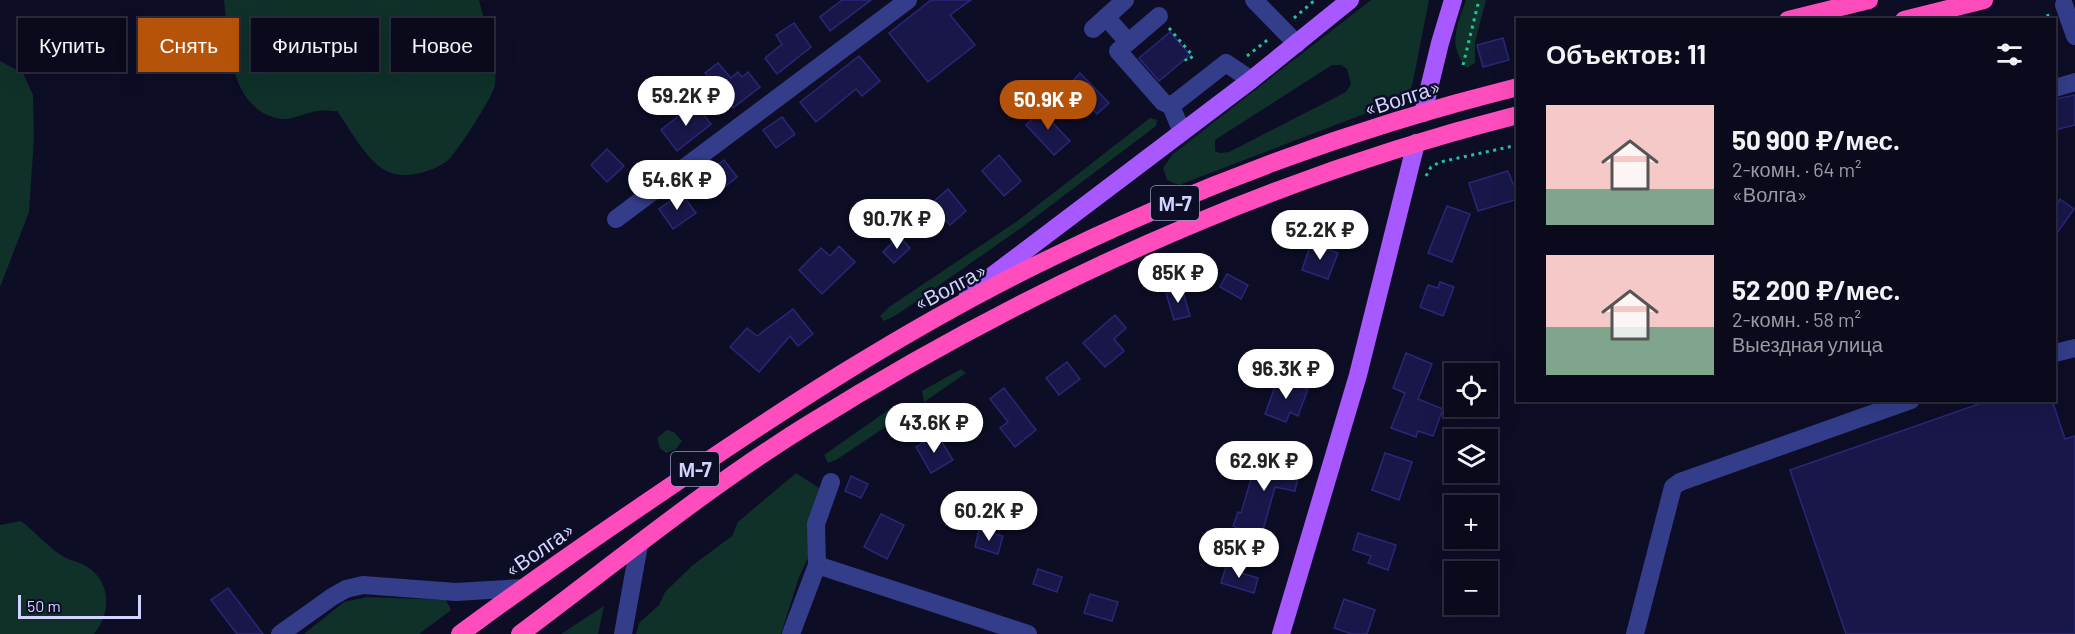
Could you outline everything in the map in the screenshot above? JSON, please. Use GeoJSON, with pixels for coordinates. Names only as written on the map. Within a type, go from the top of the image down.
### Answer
{"type":"FeatureCollection","features":[{"type":"Feature","properties":{"kind":"highway"},"geometry":{"type":"LineString","coordinates":[[1796,18],[1869,0]]}},
{"type":"Feature","properties":{"kind":"highway"},"geometry":{"type":"LineString","coordinates":[[1912,18],[1984,0]]}},
{"type":"Feature","properties":{"kind":"highway","name":"«Волга»"},"geometry":{"type":"LineString","coordinates":[[460,634],[521,588],[774,415],[938,317],[1039,264],[1170,205],[1275,163],[1423,113],[1516,88]]}},
{"type":"Feature","properties":{"kind":"highway","name":"М-7"},"geometry":{"type":"LineString","coordinates":[[520,634],[639,545],[804,427],[984,322],[1174,231],[1322,173],[1416,143],[1516,116]]}},
{"type":"Feature","properties":{"kind":"main road"},"geometry":{"type":"LineString","coordinates":[[938,317],[1251,80],[1350,0]]}},
{"type":"Feature","properties":{"kind":"main road"},"geometry":{"type":"LineString","coordinates":[[1440,0],[1440,43]]}},
{"type":"Feature","properties":{"kind":"main road"},"geometry":{"type":"LineString","coordinates":[[1423,113],[1440,43],[1454,0]]}},
{"type":"Feature","properties":{"kind":"main road"},"geometry":{"type":"LineString","coordinates":[[1281,634],[1358,375],[1416,143]]}},
{"type":"Feature","properties":{"kind":"street"},"geometry":{"type":"LineString","coordinates":[[616,219],[908,0]]}},
{"type":"Feature","properties":{"kind":"street"},"geometry":{"type":"LineString","coordinates":[[1125,0],[1099,23],[1128,42]]}},
{"type":"Feature","properties":{"kind":"street"},"geometry":{"type":"LineString","coordinates":[[1254,0],[1297,44]]}},
{"type":"Feature","properties":{"kind":"street"},"geometry":{"type":"LineString","coordinates":[[2064,5],[2075,36]]}},
{"type":"Feature","properties":{"kind":"street"},"geometry":{"type":"LineString","coordinates":[[1159,16],[1118,51],[1163,102],[1171,106],[1182,132]]}},
{"type":"Feature","properties":{"kind":"street"},"geometry":{"type":"LineString","coordinates":[[1171,106],[1226,63],[1251,80]]}},
{"type":"Feature","properties":{"kind":"street"},"geometry":{"type":"LineString","coordinates":[[2056,88],[2075,82]]}},
{"type":"Feature","properties":{"kind":"street"},"geometry":{"type":"LineString","coordinates":[[2056,352],[2075,348]]}},
{"type":"Feature","properties":{"kind":"street"},"geometry":{"type":"LineString","coordinates":[[1635,634],[1669,494],[1673,487],[1680,482],[1905,402]]}},
{"type":"Feature","properties":{"kind":"street"},"geometry":{"type":"LineString","coordinates":[[791,634],[817,565],[816,524],[831,482]]}},
{"type":"Feature","properties":{"kind":"street"},"geometry":{"type":"LineString","coordinates":[[623,634],[639,545]]}},
{"type":"Feature","properties":{"kind":"street"},"geometry":{"type":"LineString","coordinates":[[817,565],[1028,634]]}},
{"type":"Feature","properties":{"kind":"street"},"geometry":{"type":"LineString","coordinates":[[280,634],[332,597],[346,589],[363,585],[456,592],[521,588]]}},
{"type":"Feature","properties":{"kind":"path"},"geometry":{"type":"LineString","coordinates":[[1463,65],[1479,0]]}},
{"type":"Feature","properties":{"kind":"path"},"geometry":{"type":"LineString","coordinates":[[1185,59],[1187,61],[1193,56]]}},
{"type":"Feature","properties":{"kind":"green space"},"geometry":{"type":"Polygon","coordinates":[[[224,0],[479,0],[484,18],[391,18],[391,72],[494,72],[494,58],[495,85],[474,125],[446,162],[417,174],[393,174],[378,166],[371,159],[337,111],[318,111],[282,119],[264,114],[251,103],[241,89],[235,72],[239,72],[239,18],[226,18],[224,0]]]}},
{"type":"Feature","properties":{"kind":"green space"},"geometry":{"type":"Polygon","coordinates":[[[1371,0],[1429,0],[1412,86],[1406,98],[1179,185],[1167,180],[1163,168],[1173,154],[1371,0]],[[1332,65],[1215,140],[1215,151],[1229,152],[1346,92],[1351,84],[1347,69],[1341,65],[1332,65]]]}},
{"type":"Feature","properties":{"kind":"green space"},"geometry":{"type":"Polygon","coordinates":[[[1466,0],[1486,0],[1475,42],[1475,63],[1467,68],[1457,52],[1456,44],[1457,27],[1466,0]]]}},
{"type":"Feature","properties":{"kind":"green space"},"geometry":{"type":"Polygon","coordinates":[[[0,61],[23,73],[33,95],[34,138],[29,212],[0,287],[0,61]]]}},
{"type":"Feature","properties":{"kind":"green space"},"geometry":{"type":"Polygon","coordinates":[[[1150,118],[1157,120],[1156,126],[1021,228],[898,314],[884,321],[880,316],[889,307],[1016,222],[1150,118]]]}},
{"type":"Feature","properties":{"kind":"green space"},"geometry":{"type":"Polygon","coordinates":[[[961,369],[966,373],[924,402],[922,391],[961,369]]]}},
{"type":"Feature","properties":{"kind":"green space"},"geometry":{"type":"Polygon","coordinates":[[[894,406],[904,406],[896,420],[828,463],[824,455],[894,406]]]}},
{"type":"Feature","properties":{"kind":"green space"},"geometry":{"type":"Polygon","coordinates":[[[667,430],[674,432],[682,441],[676,449],[666,453],[660,448],[657,438],[667,430]]]}},
{"type":"Feature","properties":{"kind":"green space"},"geometry":{"type":"Polygon","coordinates":[[[796,473],[819,488],[808,558],[799,577],[781,634],[636,634],[639,623],[659,605],[665,592],[693,565],[732,536],[738,522],[796,473]]]}},
{"type":"Feature","properties":{"kind":"green space"},"geometry":{"type":"Polygon","coordinates":[[[21,521],[47,545],[66,558],[92,570],[99,578],[104,586],[106,605],[100,625],[94,634],[0,634],[0,525],[21,521]]]}},
{"type":"Feature","properties":{"kind":"green space"},"geometry":{"type":"Polygon","coordinates":[[[367,597],[446,600],[451,610],[419,634],[304,634],[344,602],[367,597]]]}},
{"type":"Feature","properties":{"kind":"green space"},"geometry":{"type":"Polygon","coordinates":[[[604,606],[598,634],[561,634],[604,606]]]}},
{"type":"Feature","properties":{"kind":"building"},"geometry":{"type":"Polygon","coordinates":[[[842,0],[871,0],[830,31],[820,17],[842,0]]]}},
{"type":"Feature","properties":{"kind":"building"},"geometry":{"type":"Polygon","coordinates":[[[931,0],[971,0],[950,15],[975,45],[928,82],[889,33],[931,0]]]}},
{"type":"Feature","properties":{"kind":"building"},"geometry":{"type":"Polygon","coordinates":[[[794,23],[811,47],[777,74],[765,58],[782,44],[776,35],[794,23]]]}},
{"type":"Feature","properties":{"kind":"building"},"geometry":{"type":"Polygon","coordinates":[[[1170,32],[1190,55],[1159,81],[1139,58],[1170,32]]]}},
{"type":"Feature","properties":{"kind":"building"},"geometry":{"type":"Polygon","coordinates":[[[1503,38],[1509,60],[1483,67],[1477,45],[1503,38]]]}},
{"type":"Feature","properties":{"kind":"building"},"geometry":{"type":"Polygon","coordinates":[[[859,56],[880,81],[862,96],[856,89],[816,122],[800,102],[859,56]]]}},
{"type":"Feature","properties":{"kind":"building"},"geometry":{"type":"Polygon","coordinates":[[[718,63],[731,78],[738,72],[742,77],[748,72],[760,87],[733,108],[705,73],[718,63]]]}},
{"type":"Feature","properties":{"kind":"building"},"geometry":{"type":"Polygon","coordinates":[[[1080,73],[1109,103],[1097,114],[1069,85],[1080,73]]]}},
{"type":"Feature","properties":{"kind":"building"},"geometry":{"type":"Polygon","coordinates":[[[2075,95],[2075,125],[2056,130],[2056,99],[2075,95]]]}},
{"type":"Feature","properties":{"kind":"building"},"geometry":{"type":"Polygon","coordinates":[[[695,103],[711,124],[677,151],[661,130],[695,103]]]}},
{"type":"Feature","properties":{"kind":"building"},"geometry":{"type":"Polygon","coordinates":[[[1048,105],[1057,115],[1051,121],[1070,141],[1054,155],[1026,125],[1048,105]]]}},
{"type":"Feature","properties":{"kind":"building"},"geometry":{"type":"Polygon","coordinates":[[[782,117],[795,134],[776,148],[763,130],[782,117]]]}},
{"type":"Feature","properties":{"kind":"building"},"geometry":{"type":"Polygon","coordinates":[[[607,149],[624,166],[607,182],[591,165],[607,149]]]}},
{"type":"Feature","properties":{"kind":"building"},"geometry":{"type":"Polygon","coordinates":[[[999,155],[1021,181],[1004,196],[982,171],[999,155]]]}},
{"type":"Feature","properties":{"kind":"building"},"geometry":{"type":"Polygon","coordinates":[[[724,160],[737,177],[721,190],[708,173],[724,160]]]}},
{"type":"Feature","properties":{"kind":"building"},"geometry":{"type":"Polygon","coordinates":[[[1508,171],[1513,184],[1516,183],[1516,200],[1478,211],[1469,183],[1508,171]]]}},
{"type":"Feature","properties":{"kind":"building"},"geometry":{"type":"Polygon","coordinates":[[[948,189],[966,211],[950,225],[931,204],[948,189]]]}},
{"type":"Feature","properties":{"kind":"building"},"geometry":{"type":"Polygon","coordinates":[[[681,193],[696,213],[673,229],[659,209],[681,193]]]}},
{"type":"Feature","properties":{"kind":"building"},"geometry":{"type":"Polygon","coordinates":[[[2060,199],[2074,209],[2056,235],[2056,205],[2060,199]]]}},
{"type":"Feature","properties":{"kind":"building"},"geometry":{"type":"Polygon","coordinates":[[[1447,206],[1470,214],[1452,262],[1428,253],[1447,206]]]}},
{"type":"Feature","properties":{"kind":"building"},"geometry":{"type":"Polygon","coordinates":[[[899,236],[910,248],[894,263],[883,252],[899,236]]]}},
{"type":"Feature","properties":{"kind":"building"},"geometry":{"type":"Polygon","coordinates":[[[1311,243],[1338,253],[1328,279],[1302,270],[1311,243]]]}},
{"type":"Feature","properties":{"kind":"building"},"geometry":{"type":"Polygon","coordinates":[[[839,246],[855,262],[822,294],[799,270],[821,248],[830,256],[839,246]]]}},
{"type":"Feature","properties":{"kind":"building"},"geometry":{"type":"Polygon","coordinates":[[[1227,274],[1248,285],[1241,299],[1220,287],[1227,274]]]}},
{"type":"Feature","properties":{"kind":"building"},"geometry":{"type":"Polygon","coordinates":[[[1440,282],[1454,287],[1443,316],[1420,307],[1428,285],[1438,288],[1440,282]]]}},
{"type":"Feature","properties":{"kind":"building"},"geometry":{"type":"Polygon","coordinates":[[[1182,288],[1190,316],[1174,320],[1166,293],[1182,288]]]}},
{"type":"Feature","properties":{"kind":"building"},"geometry":{"type":"Polygon","coordinates":[[[793,309],[813,334],[798,346],[790,336],[759,372],[730,347],[747,328],[757,336],[793,309]]]}},
{"type":"Feature","properties":{"kind":"building"},"geometry":{"type":"Polygon","coordinates":[[[1115,315],[1126,328],[1114,339],[1124,351],[1105,367],[1083,343],[1115,315]]]}},
{"type":"Feature","properties":{"kind":"building"},"geometry":{"type":"Polygon","coordinates":[[[1406,353],[1432,364],[1418,399],[1443,409],[1433,436],[1418,431],[1416,437],[1391,428],[1405,393],[1393,388],[1406,353]]]}},
{"type":"Feature","properties":{"kind":"building"},"geometry":{"type":"Polygon","coordinates":[[[1067,362],[1080,379],[1059,395],[1046,378],[1067,362]]]}},
{"type":"Feature","properties":{"kind":"building"},"geometry":{"type":"Polygon","coordinates":[[[1278,378],[1308,389],[1298,416],[1290,412],[1286,422],[1265,414],[1278,378]]]}},
{"type":"Feature","properties":{"kind":"building"},"geometry":{"type":"Polygon","coordinates":[[[1004,388],[1036,430],[1015,447],[1000,428],[1008,422],[990,399],[1004,388]]]}},
{"type":"Feature","properties":{"kind":"building"},"geometry":{"type":"Polygon","coordinates":[[[1984,402],[2053,402],[2065,439],[2075,436],[2075,634],[1846,634],[1790,470],[1984,402]]]}},
{"type":"Feature","properties":{"kind":"building"},"geometry":{"type":"Polygon","coordinates":[[[937,434],[953,460],[931,473],[916,447],[937,434]]]}},
{"type":"Feature","properties":{"kind":"building"},"geometry":{"type":"Polygon","coordinates":[[[1385,453],[1412,462],[1399,500],[1372,490],[1385,453]]]}},
{"type":"Feature","properties":{"kind":"building"},"geometry":{"type":"Polygon","coordinates":[[[1251,454],[1300,468],[1295,491],[1275,487],[1261,537],[1233,526],[1238,512],[1241,513],[1254,469],[1247,467],[1251,454]]]}},
{"type":"Feature","properties":{"kind":"building"},"geometry":{"type":"Polygon","coordinates":[[[851,476],[868,484],[861,498],[845,491],[851,476]]]}},
{"type":"Feature","properties":{"kind":"building"},"geometry":{"type":"Polygon","coordinates":[[[881,514],[904,525],[887,559],[864,547],[881,514]]]}},
{"type":"Feature","properties":{"kind":"building"},"geometry":{"type":"Polygon","coordinates":[[[979,530],[1003,536],[998,554],[975,547],[979,530]]]}},
{"type":"Feature","properties":{"kind":"building"},"geometry":{"type":"Polygon","coordinates":[[[1358,533],[1396,545],[1388,570],[1368,563],[1371,556],[1353,550],[1358,533]]]}},
{"type":"Feature","properties":{"kind":"building"},"geometry":{"type":"Polygon","coordinates":[[[1227,563],[1240,567],[1238,572],[1258,578],[1254,593],[1221,583],[1227,563]]]}},
{"type":"Feature","properties":{"kind":"building"},"geometry":{"type":"Polygon","coordinates":[[[1038,569],[1062,577],[1057,592],[1033,584],[1038,569]]]}},
{"type":"Feature","properties":{"kind":"building"},"geometry":{"type":"Polygon","coordinates":[[[228,588],[263,634],[237,634],[211,600],[228,588]]]}},
{"type":"Feature","properties":{"kind":"building"},"geometry":{"type":"Polygon","coordinates":[[[1090,594],[1118,602],[1112,621],[1084,613],[1090,594]]]}},
{"type":"Feature","properties":{"kind":"building"},"geometry":{"type":"Polygon","coordinates":[[[1344,599],[1375,610],[1367,634],[1352,634],[1334,628],[1344,599]]]}}]}
